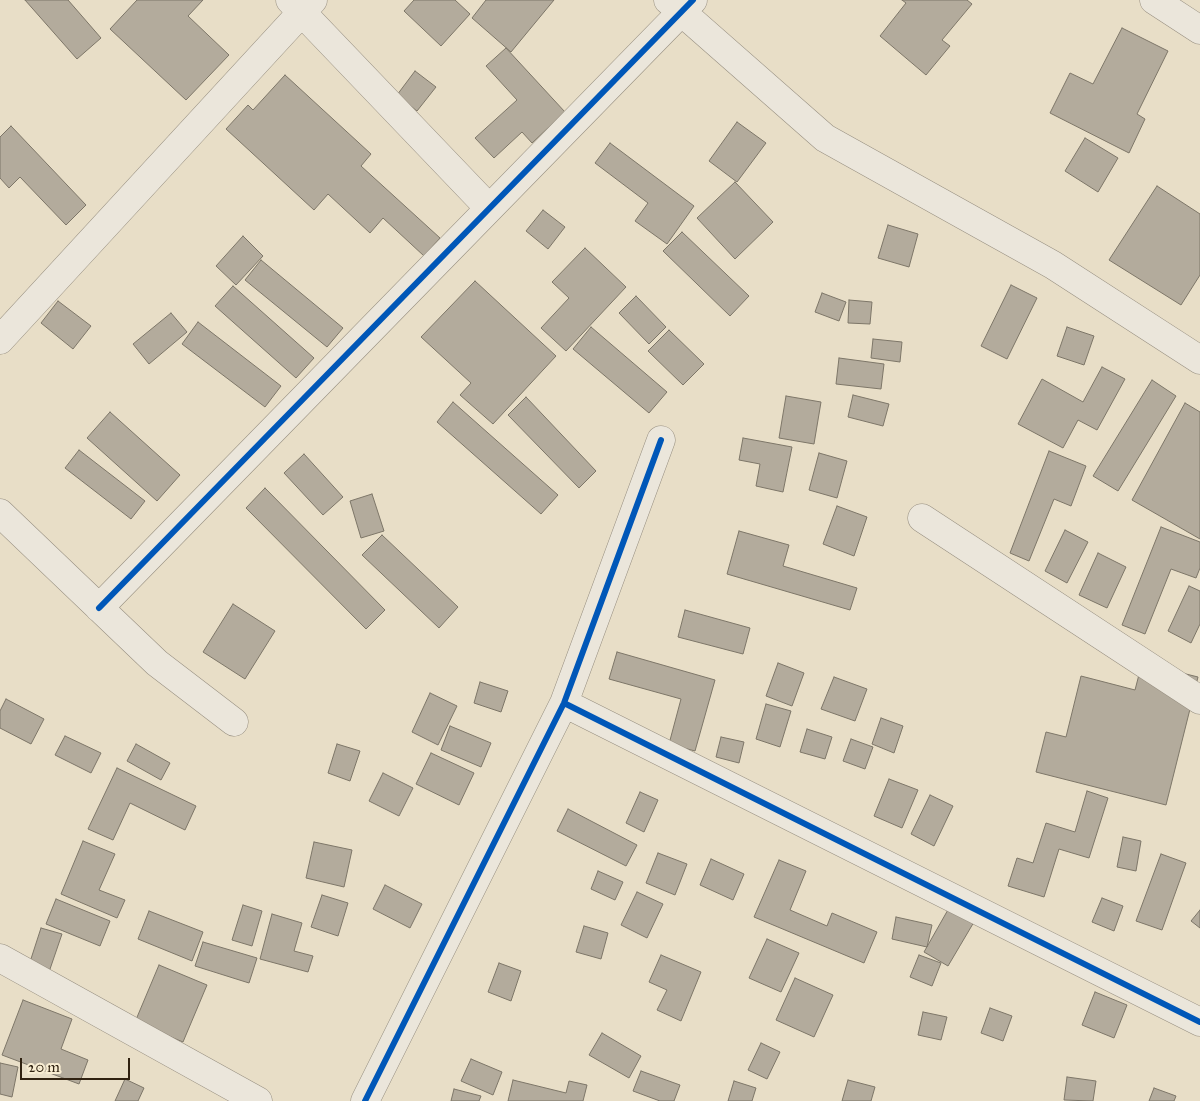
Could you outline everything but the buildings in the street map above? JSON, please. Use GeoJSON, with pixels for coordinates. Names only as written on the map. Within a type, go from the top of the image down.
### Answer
{"type":"FeatureCollection","features":[{"type":"Feature","properties":{"kind":"street"},"geometry":{"type":"LineString","coordinates":[[1154,0],[1200,30]]}},
{"type":"Feature","properties":{"kind":"street"},"geometry":{"type":"LineString","coordinates":[[0,340],[302,4],[490,208]]}},
{"type":"Feature","properties":{"kind":"street"},"geometry":{"type":"LineString","coordinates":[[99,608],[490,208],[680,4],[825,138],[1053,265],[1200,360]]}},
{"type":"Feature","properties":{"kind":"street"},"geometry":{"type":"LineString","coordinates":[[365,1101],[564,703],[661,440]]}},
{"type":"Feature","properties":{"kind":"street"},"geometry":{"type":"LineString","coordinates":[[0,512],[157,663],[234,722]]}},
{"type":"Feature","properties":{"kind":"street"},"geometry":{"type":"LineString","coordinates":[[922,518],[1200,700]]}},
{"type":"Feature","properties":{"kind":"street"},"geometry":{"type":"LineString","coordinates":[[564,703],[1200,1022]]}},
{"type":"Feature","properties":{"kind":"street"},"geometry":{"type":"LineString","coordinates":[[0,958],[258,1101]]}},
{"type":"Feature","properties":{"kind":"cycle path"},"geometry":{"type":"LineString","coordinates":[[99,608],[693,0]]}},
{"type":"Feature","properties":{"kind":"cycle path"},"geometry":{"type":"LineString","coordinates":[[365,1101],[564,703],[661,440]]}},
{"type":"Feature","properties":{"kind":"cycle path"},"geometry":{"type":"LineString","coordinates":[[564,703],[1200,1022]]}}]}
